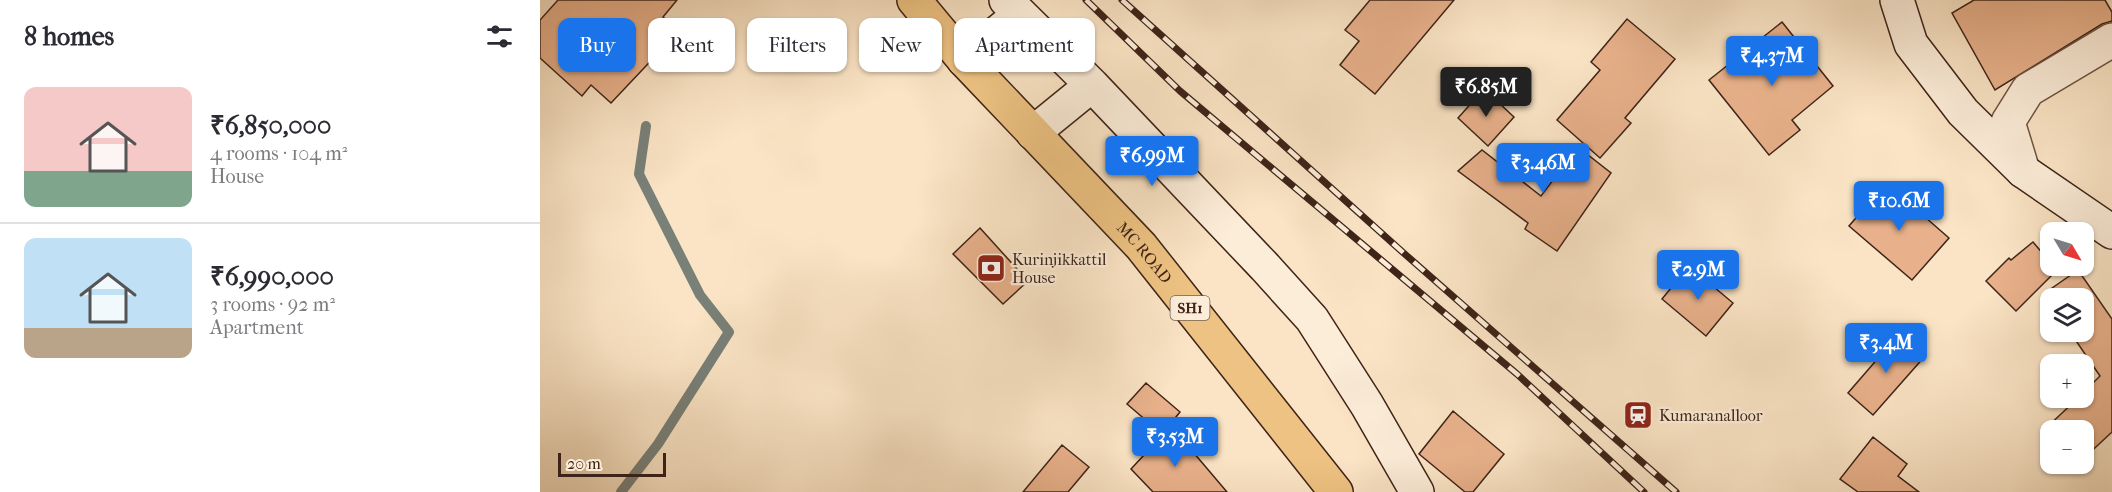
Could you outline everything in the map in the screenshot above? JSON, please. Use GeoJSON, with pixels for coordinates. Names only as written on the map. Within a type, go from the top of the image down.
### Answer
{"type":"FeatureCollection","features":[{"type":"Feature","properties":{"kind":"main road","name":"MC ROAD"},"geometry":{"type":"LineString","coordinates":[[914,0],[954,48]]}},
{"type":"Feature","properties":{"kind":"main road","name":"MC ROAD"},"geometry":{"type":"LineString","coordinates":[[975,72],[1141,246],[1336,492]]}},
{"type":"Feature","properties":{"kind":"street"},"geometry":{"type":"LineString","coordinates":[[1897,0],[1911,44],[1963,112],[2023,171],[2112,232]]}},
{"type":"Feature","properties":{"kind":"street"},"geometry":{"type":"LineString","coordinates":[[1013,7],[1092,84],[1312,319],[1367,405],[1418,492]]}},
{"type":"Feature","properties":{"kind":"street"},"geometry":{"type":"LineString","coordinates":[[2023,171],[2008,122],[2028,90],[2112,40]]}},
{"type":"Feature","properties":{"kind":"street"},"geometry":{"type":"LineString","coordinates":[[1033,133],[1092,84]]}},
{"type":"Feature","properties":{"kind":"building"},"geometry":{"type":"Polygon","coordinates":[[[558,0],[677,0],[664,18],[648,18],[648,64],[611,103],[591,85],[582,96],[540,58],[540,20],[558,0]]]}},
{"type":"Feature","properties":{"kind":"building"},"geometry":{"type":"Polygon","coordinates":[[[1370,0],[1454,0],[1375,94],[1340,65],[1359,41],[1345,30],[1370,0]]]}},
{"type":"Feature","properties":{"kind":"building"},"geometry":{"type":"Polygon","coordinates":[[[1974,0],[2105,0],[2112,12],[2112,21],[2102,24],[1995,90],[1952,13],[1974,0]]]}},
{"type":"Feature","properties":{"kind":"building"},"geometry":{"type":"Polygon","coordinates":[[[1627,19],[1675,59],[1625,118],[1631,123],[1600,158],[1557,120],[1600,70],[1591,62],[1627,19]]]}},
{"type":"Feature","properties":{"kind":"building"},"geometry":{"type":"Polygon","coordinates":[[[1782,22],[1833,86],[1792,120],[1800,130],[1769,155],[1709,80],[1782,22]]]}},
{"type":"Feature","properties":{"kind":"building"},"geometry":{"type":"Polygon","coordinates":[[[1484,89],[1514,117],[1488,146],[1458,118],[1484,89]]]}},
{"type":"Feature","properties":{"kind":"building"},"geometry":{"type":"Polygon","coordinates":[[[1578,147],[1611,173],[1557,251],[1525,229],[1528,223],[1458,171],[1482,150],[1541,196],[1578,147]]]}},
{"type":"Feature","properties":{"kind":"building"},"geometry":{"type":"Polygon","coordinates":[[[1886,183],[1949,238],[1912,280],[1849,226],[1886,183]]]}},
{"type":"Feature","properties":{"kind":"building","name":"Kurinjikkattil House"},"geometry":{"type":"Polygon","coordinates":[[[980,228],[1028,281],[1003,304],[953,254],[980,228]]]}},
{"type":"Feature","properties":{"kind":"building"},"geometry":{"type":"Polygon","coordinates":[[[2033,242],[2040,250],[2040,276],[2051,276],[2016,311],[1986,281],[2009,258],[2011,260],[2033,242]]]}},
{"type":"Feature","properties":{"kind":"building"},"geometry":{"type":"Polygon","coordinates":[[[1689,266],[1733,303],[1706,336],[1662,299],[1689,266]]]}},
{"type":"Feature","properties":{"kind":"building"},"geometry":{"type":"Polygon","coordinates":[[[2069,276],[2082,276],[2090,288],[2052,288],[2069,276]]]}},
{"type":"Feature","properties":{"kind":"building"},"geometry":{"type":"Polygon","coordinates":[[[2094,293],[2112,319],[2112,432],[2094,449],[2094,420],[2055,420],[2067,408],[2094,408],[2094,382],[2100,376],[2094,367],[2094,354],[2085,354],[2077,342],[2094,342],[2094,293]]]}},
{"type":"Feature","properties":{"kind":"building"},"geometry":{"type":"Polygon","coordinates":[[[1899,334],[1925,356],[1873,415],[1848,393],[1899,334]]]}},
{"type":"Feature","properties":{"kind":"building"},"geometry":{"type":"Polygon","coordinates":[[[1146,383],[1180,412],[1162,434],[1127,404],[1146,383]]]}},
{"type":"Feature","properties":{"kind":"building"},"geometry":{"type":"Polygon","coordinates":[[[1453,411],[1504,454],[1473,492],[1465,492],[1419,454],[1453,411]]]}},
{"type":"Feature","properties":{"kind":"building"},"geometry":{"type":"Polygon","coordinates":[[[1171,426],[1227,492],[1153,492],[1131,469],[1171,426]]]}},
{"type":"Feature","properties":{"kind":"building"},"geometry":{"type":"Polygon","coordinates":[[[1873,437],[1907,464],[1898,476],[1919,492],[1858,492],[1840,479],[1873,437]]]}},
{"type":"Feature","properties":{"kind":"building"},"geometry":{"type":"Polygon","coordinates":[[[1062,445],[1089,467],[1068,492],[1023,492],[1062,445]]]}},
{"type":"Feature","properties":{"kind":"waterway"},"geometry":{"type":"LineString","coordinates":[[621,492],[658,444],[729,332],[700,295],[639,174],[646,126]]}},
{"type":"Feature","properties":{"kind":"railway"},"geometry":{"type":"LineString","coordinates":[[1086,0],[1180,91],[1517,374],[1644,492]]}},
{"type":"Feature","properties":{"kind":"railway"},"geometry":{"type":"LineString","coordinates":[[1122,0],[1407,256],[1676,492]]}},
{"type":"Feature","properties":{"kind":"place","name":"Kurinjikkattil House"},"geometry":{"type":"Point","coordinates":[991,268]}},
{"type":"Feature","properties":{"kind":"place","name":"Kumaranalloor"},"geometry":{"type":"Point","coordinates":[1638,415]}}]}
